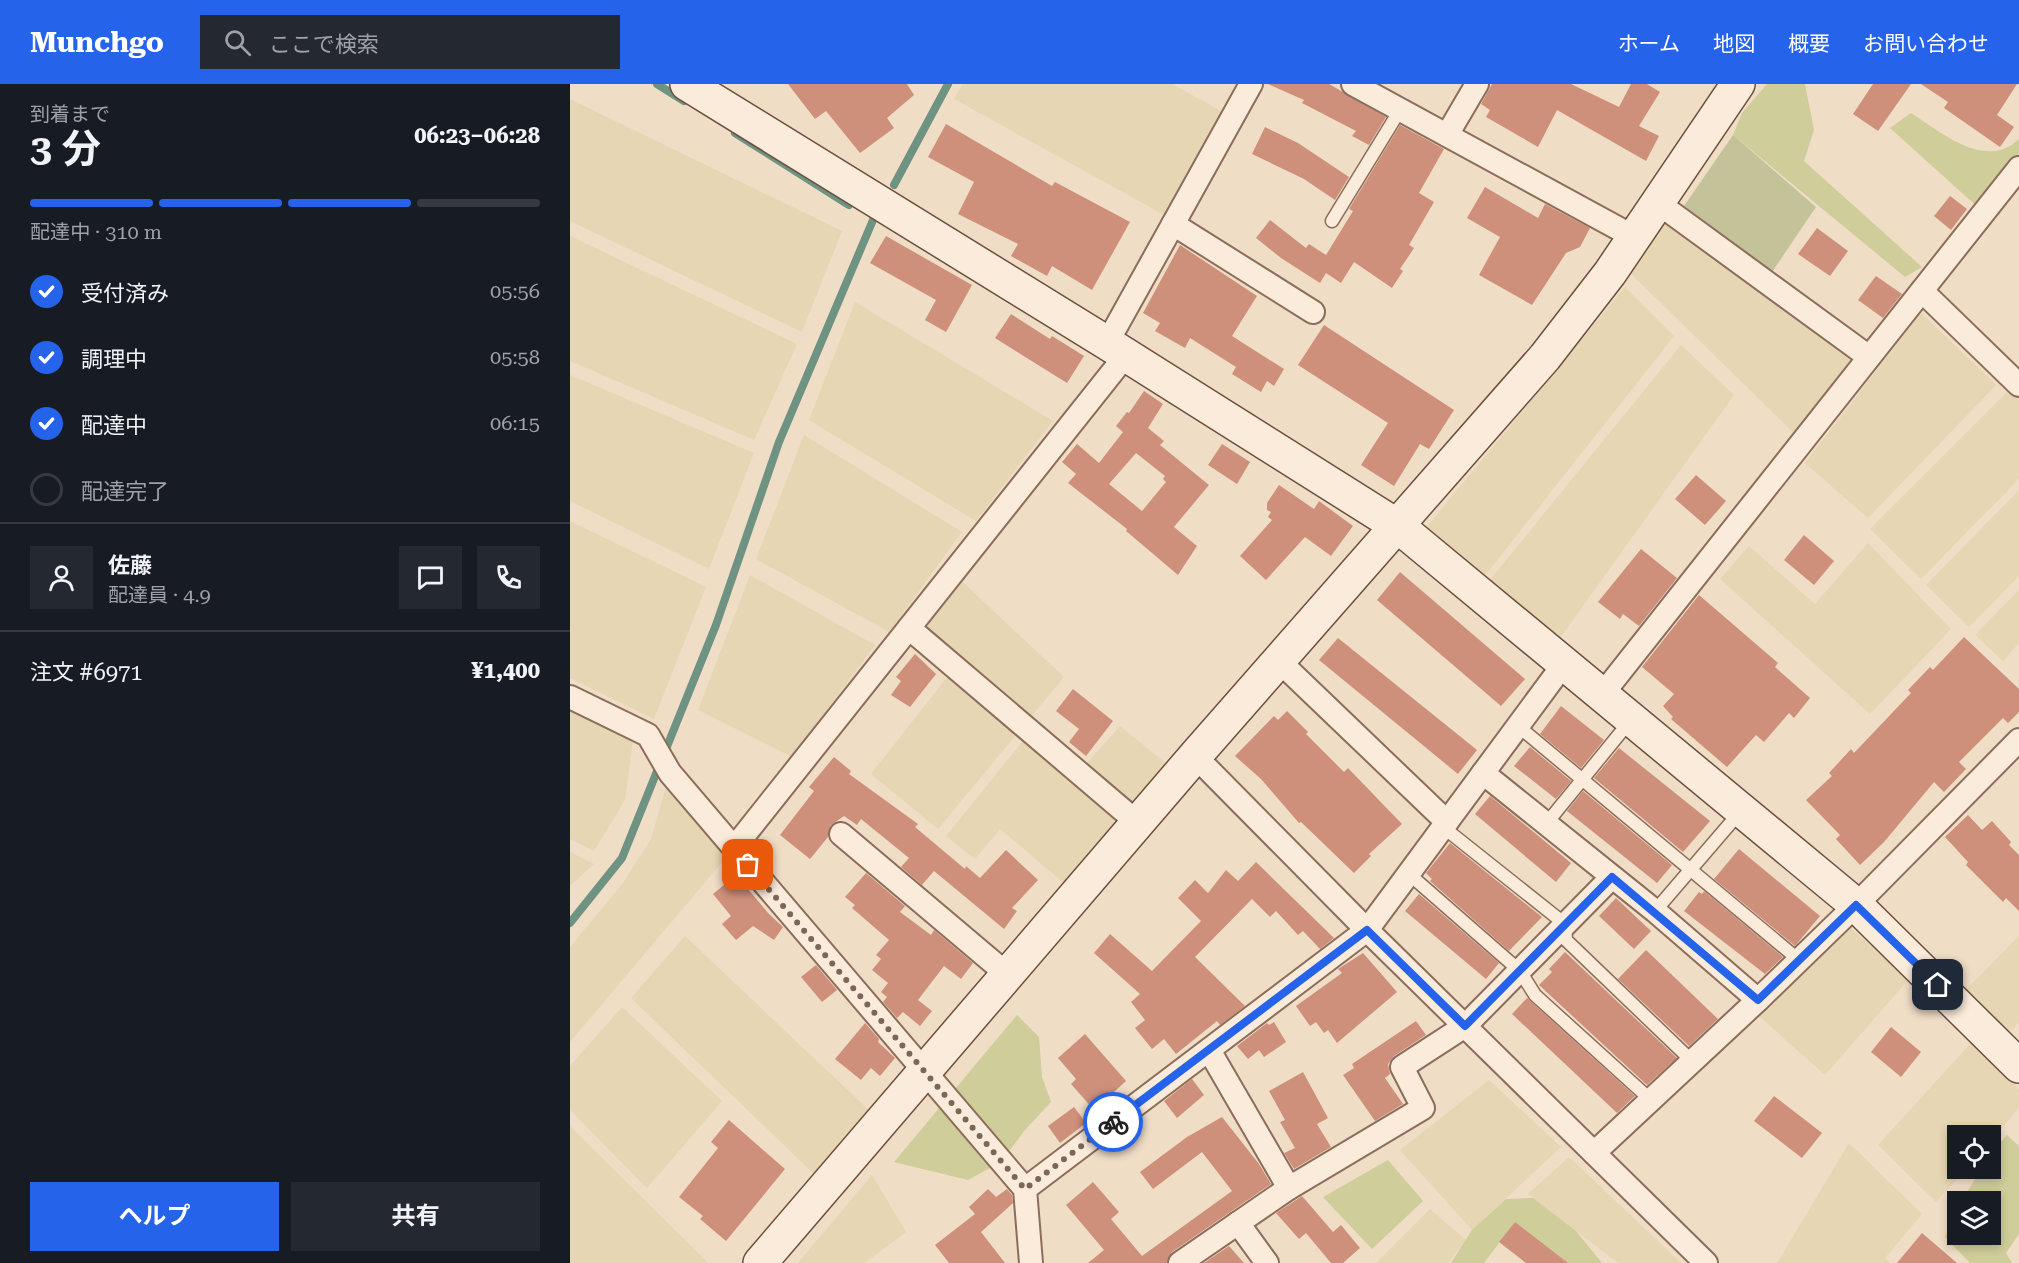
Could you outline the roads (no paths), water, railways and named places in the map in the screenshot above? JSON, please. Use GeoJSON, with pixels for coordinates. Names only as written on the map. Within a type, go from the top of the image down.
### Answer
{"type":"FeatureCollection","features":[{"type":"Feature","properties":{"kind":"street"},"geometry":{"type":"LineString","coordinates":[[687,84],[1399,526],[1630,721],[1856,905],[2019,1066]]}},
{"type":"Feature","properties":{"kind":"street"},"geometry":{"type":"LineString","coordinates":[[734,848],[909,628],[1117,349],[1173,224],[1251,84]]}},
{"type":"Feature","properties":{"kind":"street"},"geometry":{"type":"LineString","coordinates":[[1353,84],[1634,237]]}},
{"type":"Feature","properties":{"kind":"street"},"geometry":{"type":"LineString","coordinates":[[1447,135],[1477,84]]}},
{"type":"Feature","properties":{"kind":"street"},"geometry":{"type":"LineString","coordinates":[[760,1263],[1195,756],[1545,357],[1634,237],[1738,84]]}},
{"type":"Feature","properties":{"kind":"street"},"geometry":{"type":"LineString","coordinates":[[1601,696],[2019,168]]}},
{"type":"Feature","properties":{"kind":"street"},"geometry":{"type":"LineString","coordinates":[[1658,202],[1869,357]]}},
{"type":"Feature","properties":{"kind":"street"},"geometry":{"type":"LineString","coordinates":[[1173,224],[1313,312]]}},
{"type":"Feature","properties":{"kind":"street"},"geometry":{"type":"LineString","coordinates":[[1922,291],[2019,385]]}},
{"type":"Feature","properties":{"kind":"street"},"geometry":{"type":"LineString","coordinates":[[909,628],[1138,823]]}},
{"type":"Feature","properties":{"kind":"street"},"geometry":{"type":"LineString","coordinates":[[1279,661],[1445,824]]}},
{"type":"Feature","properties":{"kind":"street"},"geometry":{"type":"LineString","coordinates":[[1025,1189],[1367,930],[1563,665]]}},
{"type":"Feature","properties":{"kind":"street"},"geometry":{"type":"LineString","coordinates":[[570,697],[648,735],[670,773],[1025,1189],[1031,1263]]}},
{"type":"Feature","properties":{"kind":"street"},"geometry":{"type":"LineString","coordinates":[[1594,1153],[1856,905],[2019,740]]}},
{"type":"Feature","properties":{"kind":"street"},"geometry":{"type":"LineString","coordinates":[[1195,756],[1367,930],[1706,1263]]}},
{"type":"Feature","properties":{"kind":"street"},"geometry":{"type":"LineString","coordinates":[[1483,772],[1655,911],[1758,1000]]}},
{"type":"Feature","properties":{"kind":"street"},"geometry":{"type":"LineString","coordinates":[[841,834],[1008,975]]}},
{"type":"Feature","properties":{"kind":"street"},"geometry":{"type":"LineString","coordinates":[[1180,1263],[1289,1188],[1423,1108],[1402,1067],[1465,1026],[1612,877]]}},
{"type":"Feature","properties":{"kind":"street"},"geometry":{"type":"LineString","coordinates":[[1209,1050],[1289,1188]]}},
{"type":"Feature","properties":{"kind":"street"},"geometry":{"type":"LineString","coordinates":[[1238,1223],[1267,1263]]}},
{"type":"Feature","properties":{"kind":"lane"},"geometry":{"type":"LineString","coordinates":[[1332,221],[1400,110]]}},
{"type":"Feature","properties":{"kind":"lane"},"geometry":{"type":"LineString","coordinates":[[1546,824],[1630,721]]}},
{"type":"Feature","properties":{"kind":"lane"},"geometry":{"type":"LineString","coordinates":[[1518,726],[1799,960]]}},
{"type":"Feature","properties":{"kind":"lane"},"geometry":{"type":"LineString","coordinates":[[1655,911],[1741,811]]}},
{"type":"Feature","properties":{"kind":"lane"},"geometry":{"type":"LineString","coordinates":[[1445,824],[1565,924],[1566,940],[1692,1061]]}},
{"type":"Feature","properties":{"kind":"lane"},"geometry":{"type":"LineString","coordinates":[[1409,874],[1520,970],[1535,994],[1650,1100]]}},
{"type":"Feature","properties":{"kind":"waterway"},"geometry":{"type":"LineString","coordinates":[[657,84],[684,101]]}},
{"type":"Feature","properties":{"kind":"waterway"},"geometry":{"type":"LineString","coordinates":[[894,185],[948,84]]}},
{"type":"Feature","properties":{"kind":"waterway"},"geometry":{"type":"LineString","coordinates":[[735,133],[849,205]]}},
{"type":"Feature","properties":{"kind":"waterway"},"geometry":{"type":"LineString","coordinates":[[570,923],[622,858],[716,625],[779,442],[873,220]]}}]}
